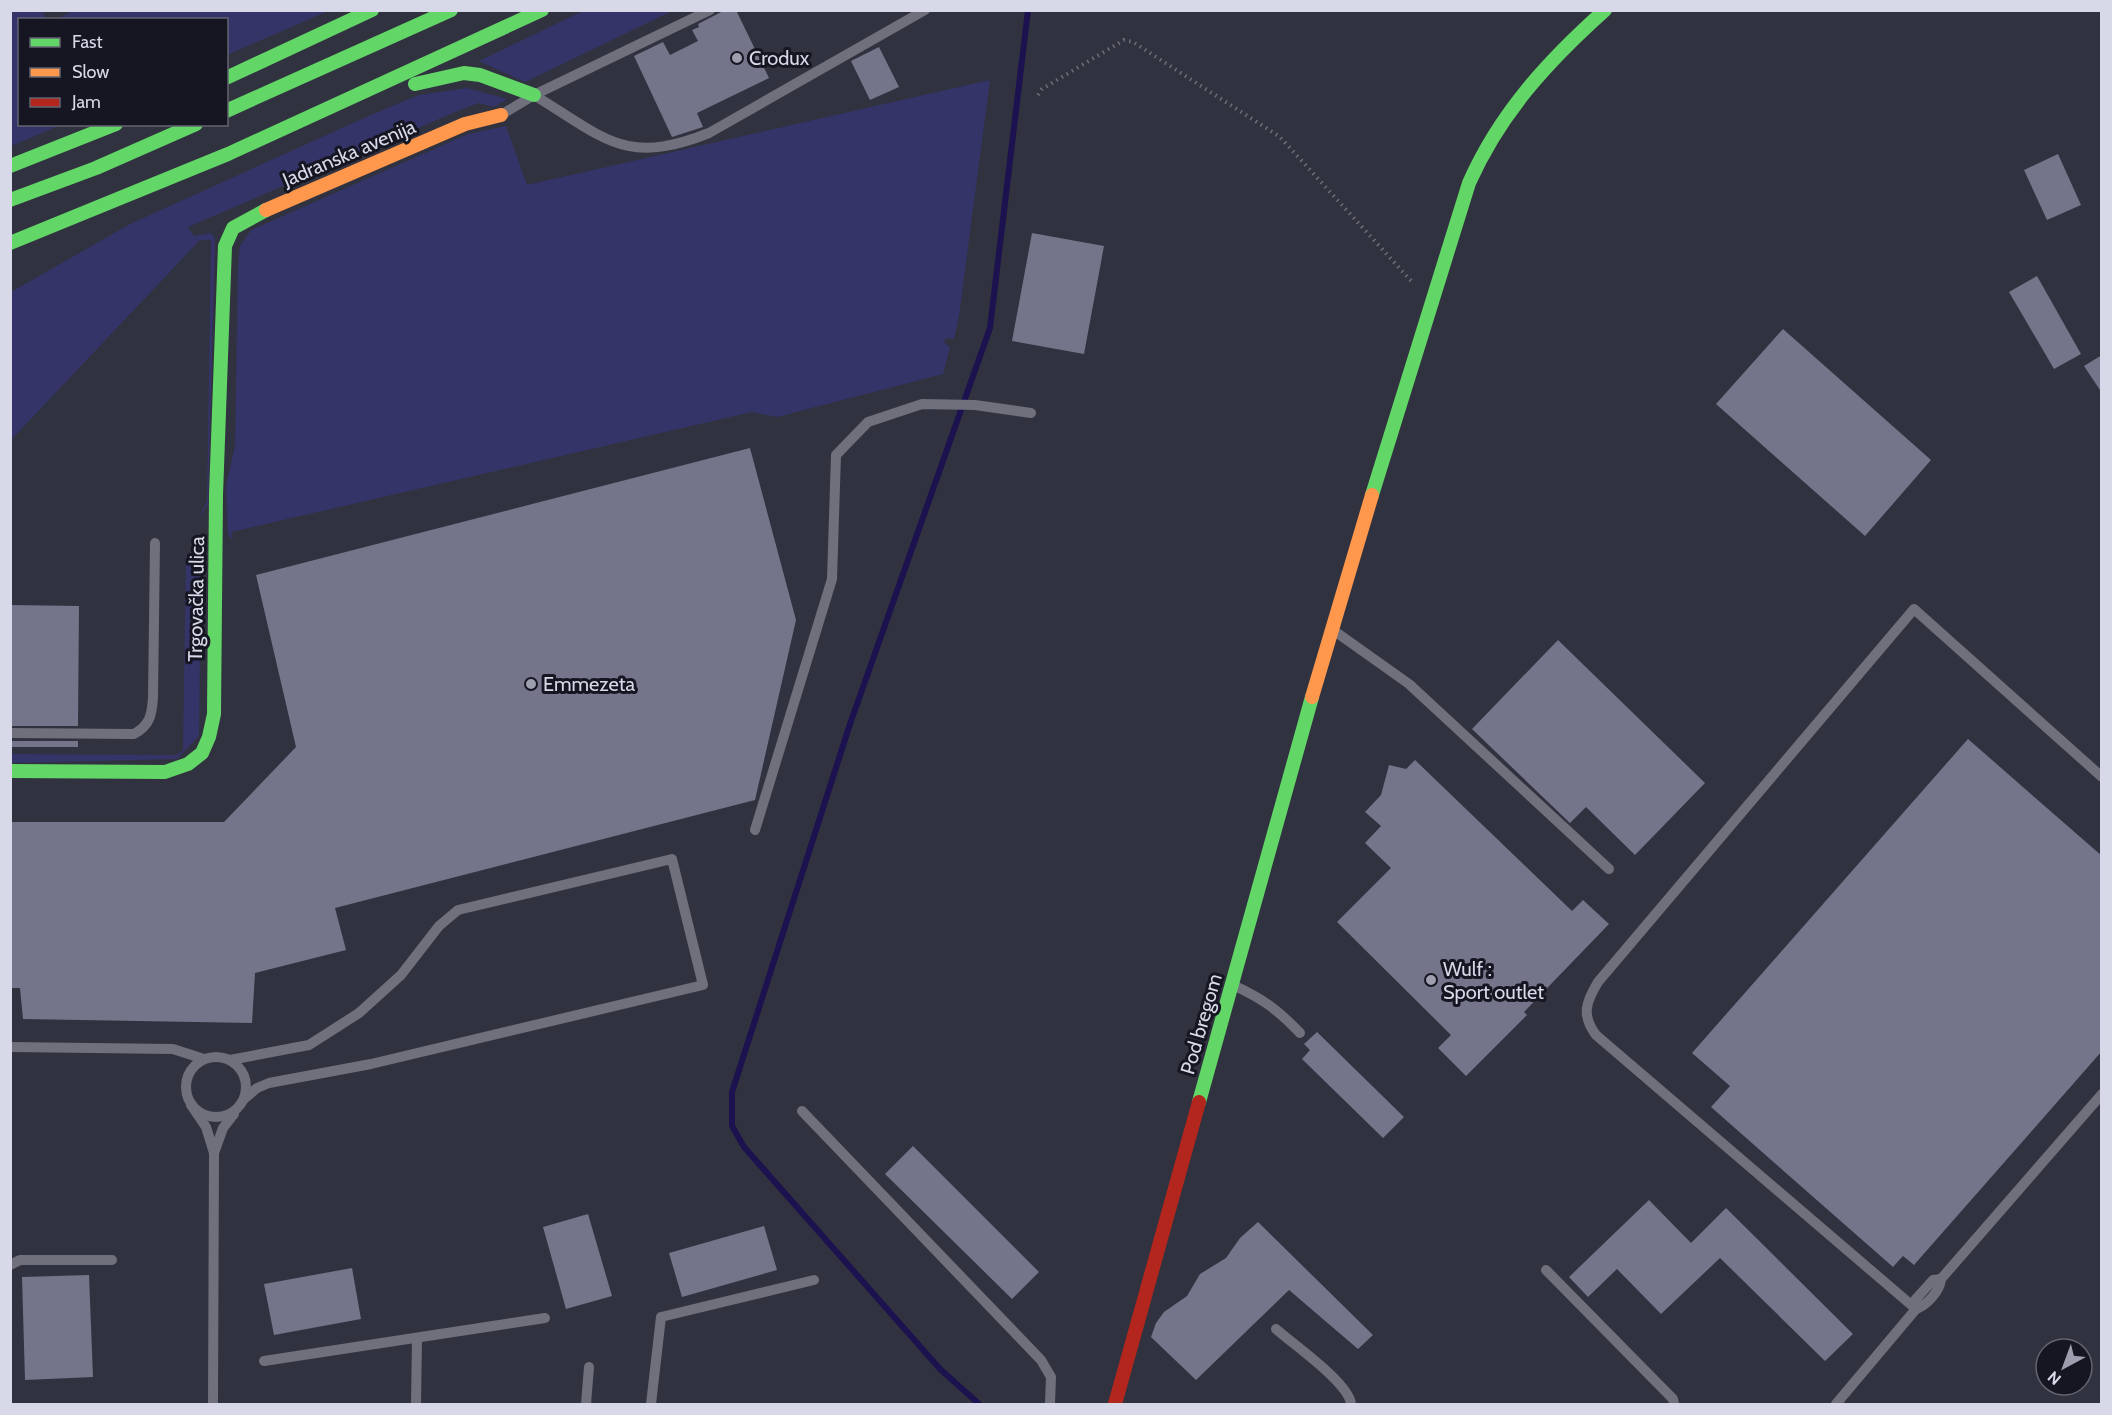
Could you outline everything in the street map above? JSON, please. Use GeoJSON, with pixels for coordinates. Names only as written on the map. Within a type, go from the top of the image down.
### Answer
{"type":"FeatureCollection","features":[{"type":"Feature","properties":{"kind":"main road"},"geometry":{"type":"LineString","coordinates":[[228,77],[372,10]]}},
{"type":"Feature","properties":{"kind":"main road"},"geometry":{"type":"LineString","coordinates":[[228,110],[451,10]]}},
{"type":"Feature","properties":{"kind":"main road"},"geometry":{"type":"LineString","coordinates":[[10,243],[228,154],[542,10]]}},
{"type":"Feature","properties":{"kind":"main road","name":"Pod bregom"},"geometry":{"type":"LineString","coordinates":[[1115,1404],[1331,628],[1480,154],[1524,88],[1560,50],[1605,10]]}},
{"type":"Feature","properties":{"kind":"main road"},"geometry":{"type":"LineString","coordinates":[[366,91],[464,73],[480,75],[534,95]]}},
{"type":"Feature","properties":{"kind":"main road","name":"Jadranska avenija"},"geometry":{"type":"LineString","coordinates":[[225,246],[233,228],[251,216],[465,124],[501,115]]}},
{"type":"Feature","properties":{"kind":"main road"},"geometry":{"type":"LineString","coordinates":[[10,166],[111,126]]}},
{"type":"Feature","properties":{"kind":"main road"},"geometry":{"type":"LineString","coordinates":[[10,200],[96,168],[191,126]]}},
{"type":"Feature","properties":{"kind":"main road","name":"Trgovačka ulica"},"geometry":{"type":"LineString","coordinates":[[10,771],[165,772],[186,767],[197,760],[211,738],[214,714],[216,495],[225,246]]}},
{"type":"Feature","properties":{"kind":"lane"},"geometry":{"type":"LineString","coordinates":[[501,115],[534,95],[710,10]]}},
{"type":"Feature","properties":{"kind":"lane"},"geometry":{"type":"LineString","coordinates":[[534,95],[608,140],[630,148],[677,146],[709,133],[925,10]]}},
{"type":"Feature","properties":{"kind":"lane"},"geometry":{"type":"LineString","coordinates":[[755,830],[832,579],[836,455],[868,422],[922,404],[975,405],[1031,413]]}},
{"type":"Feature","properties":{"kind":"lane"},"geometry":{"type":"LineString","coordinates":[[10,733],[134,734],[144,728],[152,717],[155,543]]}},
{"type":"Feature","properties":{"kind":"lane"},"geometry":{"type":"LineString","coordinates":[[1916,1309],[1596,1035],[1588,1025],[1585,1011],[1587,999],[1598,982],[1914,609],[2102,777]]}},
{"type":"Feature","properties":{"kind":"lane"},"geometry":{"type":"LineString","coordinates":[[1331,628],[1408,684],[1609,869]]}},
{"type":"Feature","properties":{"kind":"lane"},"geometry":{"type":"LineString","coordinates":[[191,1105],[198,1112],[215,1118],[232,1113],[257,1088],[269,1083],[371,1064],[703,985],[672,859],[458,910],[439,926],[401,975],[359,1013],[309,1045],[230,1060]]}},
{"type":"Feature","properties":{"kind":"lane"},"geometry":{"type":"LineString","coordinates":[[1233,985],[1264,999],[1300,1033]]}},
{"type":"Feature","properties":{"kind":"lane"},"geometry":{"type":"LineString","coordinates":[[10,1047],[173,1049],[204,1059],[222,1057],[230,1060],[243,1073],[246,1091],[242,1103],[223,1128],[214,1154]]}},
{"type":"Feature","properties":{"kind":"lane"},"geometry":{"type":"LineString","coordinates":[[204,1059],[196,1064],[186,1079],[185,1088],[191,1105],[206,1127],[214,1154],[213,1404]]}},
{"type":"Feature","properties":{"kind":"lane"},"geometry":{"type":"LineString","coordinates":[[1836,1404],[1916,1309],[1915,1300],[1933,1280],[1941,1279],[2102,1094]]}},
{"type":"Feature","properties":{"kind":"lane"},"geometry":{"type":"LineString","coordinates":[[802,1111],[1041,1360],[1050,1377],[1050,1404]]}},
{"type":"Feature","properties":{"kind":"lane"},"geometry":{"type":"LineString","coordinates":[[10,1265],[20,1260],[112,1260]]}},
{"type":"Feature","properties":{"kind":"lane"},"geometry":{"type":"LineString","coordinates":[[1546,1269],[1673,1399],[1674,1404]]}},
{"type":"Feature","properties":{"kind":"lane"},"geometry":{"type":"LineString","coordinates":[[651,1404],[661,1317],[814,1280]]}},
{"type":"Feature","properties":{"kind":"lane"},"geometry":{"type":"LineString","coordinates":[[264,1361],[545,1318]]}},
{"type":"Feature","properties":{"kind":"lane"},"geometry":{"type":"LineString","coordinates":[[1276,1329],[1340,1384],[1350,1396],[1351,1404]]}},
{"type":"Feature","properties":{"kind":"lane"},"geometry":{"type":"LineString","coordinates":[[416,1404],[417,1339]]}},
{"type":"Feature","properties":{"kind":"lane"},"geometry":{"type":"LineString","coordinates":[[586,1404],[589,1367]]}},
{"type":"Feature","properties":{"kind":"path"},"geometry":{"type":"LineString","coordinates":[[1038,95],[1042,89],[1102,52],[1124,40],[1133,42],[1280,136],[1419,290]]}},
{"type":"Feature","properties":{"kind":"shaded area"},"geometry":{"type":"Polygon","coordinates":[[[11,10],[42,11],[46,18],[18,18],[18,126],[59,126],[11,146],[11,10]]]}},
{"type":"Feature","properties":{"kind":"shaded area"},"geometry":{"type":"Polygon","coordinates":[[[74,10],[328,10],[228,55],[228,18],[60,18],[74,10]]]}},
{"type":"Feature","properties":{"kind":"shaded area"},"geometry":{"type":"Polygon","coordinates":[[[583,11],[672,11],[525,82],[479,61],[583,11]]]}},
{"type":"Feature","properties":{"kind":"shaded area"},"geometry":{"type":"Polygon","coordinates":[[[990,80],[959,316],[954,339],[946,338],[944,342],[950,347],[943,374],[777,417],[752,412],[231,532],[233,541],[228,534],[226,486],[235,446],[238,265],[240,246],[251,230],[468,134],[506,126],[527,185],[990,80]]]}},
{"type":"Feature","properties":{"kind":"shaded area"},"geometry":{"type":"Polygon","coordinates":[[[467,88],[507,99],[494,107],[479,103],[460,110],[188,227],[194,236],[211,233],[215,238],[208,504],[198,520],[207,501],[211,240],[200,240],[11,440],[11,292],[130,224],[373,114],[419,95],[467,88]]]}},
{"type":"Feature","properties":{"kind":"shaded area"},"geometry":{"type":"Polygon","coordinates":[[[191,553],[201,561],[199,736],[177,759],[11,763],[11,754],[176,755],[183,750],[186,555],[191,553]]]}},
{"type":"Feature","properties":{"kind":"building"},"geometry":{"type":"Polygon","coordinates":[[[725,10],[736,10],[769,78],[697,113],[703,127],[672,137],[634,56],[663,42],[670,55],[698,41],[692,30],[699,27],[698,24],[725,10]]]}},
{"type":"Feature","properties":{"kind":"building"},"geometry":{"type":"Polygon","coordinates":[[[879,47],[899,87],[870,100],[851,61],[879,47]]]}},
{"type":"Feature","properties":{"kind":"building"},"geometry":{"type":"Polygon","coordinates":[[[2058,154],[2081,205],[2047,220],[2024,170],[2058,154]]]}},
{"type":"Feature","properties":{"kind":"building"},"geometry":{"type":"Polygon","coordinates":[[[1032,233],[1104,246],[1084,354],[1012,341],[1032,233]]]}},
{"type":"Feature","properties":{"kind":"building"},"geometry":{"type":"Polygon","coordinates":[[[2037,276],[2081,354],[2054,369],[2009,292],[2037,276]]]}},
{"type":"Feature","properties":{"kind":"building"},"geometry":{"type":"Polygon","coordinates":[[[1783,329],[1931,460],[1865,536],[1716,404],[1783,329]]]}},
{"type":"Feature","properties":{"kind":"building"},"geometry":{"type":"Polygon","coordinates":[[[2102,355],[2102,393],[2084,366],[2102,355]]]}},
{"type":"Feature","properties":{"kind":"building","name":"Emmezeta"},"geometry":{"type":"Polygon","coordinates":[[[750,448],[796,620],[755,800],[335,908],[346,950],[255,973],[252,1023],[23,1019],[20,988],[10,988],[10,822],[224,822],[296,747],[256,575],[750,448]]]}},
{"type":"Feature","properties":{"kind":"building"},"geometry":{"type":"Polygon","coordinates":[[[10,605],[79,606],[78,726],[10,726],[10,605]]]}},
{"type":"Feature","properties":{"kind":"building"},"geometry":{"type":"Polygon","coordinates":[[[1558,640],[1705,783],[1635,855],[1586,807],[1570,823],[1472,729],[1558,640]]]}},
{"type":"Feature","properties":{"kind":"building"},"geometry":{"type":"Polygon","coordinates":[[[1968,739],[2102,856],[2102,1051],[1914,1265],[1903,1256],[1893,1267],[1711,1107],[1730,1086],[1692,1053],[1968,739]]]}},
{"type":"Feature","properties":{"kind":"building"},"geometry":{"type":"Polygon","coordinates":[[[10,741],[78,741],[78,747],[10,747],[10,741]]]}},
{"type":"Feature","properties":{"kind":"building"},"geometry":{"type":"Polygon","coordinates":[[[1415,760],[1572,911],[1583,900],[1609,924],[1524,1012],[1527,1015],[1466,1076],[1438,1048],[1451,1035],[1337,922],[1391,868],[1365,843],[1381,826],[1365,812],[1381,795],[1389,765],[1406,769],[1415,760]]]}},
{"type":"Feature","properties":{"kind":"building"},"geometry":{"type":"Polygon","coordinates":[[[1317,1032],[1404,1117],[1383,1138],[1302,1059],[1310,1050],[1304,1044],[1317,1032]]]}},
{"type":"Feature","properties":{"kind":"building"},"geometry":{"type":"Polygon","coordinates":[[[913,1146],[1039,1272],[1012,1299],[885,1174],[913,1146]]]}},
{"type":"Feature","properties":{"kind":"building"},"geometry":{"type":"Polygon","coordinates":[[[1649,1200],[1691,1243],[1726,1208],[1853,1334],[1825,1361],[1720,1258],[1661,1314],[1617,1269],[1588,1297],[1569,1277],[1649,1200]]]}},
{"type":"Feature","properties":{"kind":"building"},"geometry":{"type":"Polygon","coordinates":[[[588,1214],[612,1296],[566,1309],[543,1227],[588,1214]]]}},
{"type":"Feature","properties":{"kind":"building"},"geometry":{"type":"Polygon","coordinates":[[[1258,1222],[1373,1335],[1358,1349],[1289,1290],[1196,1380],[1151,1337],[1156,1323],[1164,1312],[1187,1296],[1200,1274],[1226,1258],[1240,1238],[1258,1222]]]}},
{"type":"Feature","properties":{"kind":"building"},"geometry":{"type":"Polygon","coordinates":[[[764,1226],[777,1270],[682,1297],[669,1253],[764,1226]]]}},
{"type":"Feature","properties":{"kind":"building"},"geometry":{"type":"Polygon","coordinates":[[[352,1268],[361,1319],[274,1335],[264,1284],[352,1268]]]}},
{"type":"Feature","properties":{"kind":"building"},"geometry":{"type":"Polygon","coordinates":[[[89,1275],[93,1377],[25,1380],[22,1277],[89,1275]]]}},
{"type":"Feature","properties":{"kind":"waterway"},"geometry":{"type":"LineString","coordinates":[[979,1404],[940,1369],[744,1147],[732,1126],[732,1092],[850,724],[990,328],[1028,10]]}},
{"type":"Feature","properties":{"kind":"traffic: fast"},"geometry":{"type":"LineString","coordinates":[[228,77],[372,10]]}},
{"type":"Feature","properties":{"kind":"traffic: fast"},"geometry":{"type":"LineString","coordinates":[[228,110],[451,10]]}},
{"type":"Feature","properties":{"kind":"traffic: fast"},"geometry":{"type":"LineString","coordinates":[[10,243],[228,154],[542,10]]}},
{"type":"Feature","properties":{"kind":"traffic: fast"},"geometry":{"type":"LineString","coordinates":[[1372,495],[1469,183],[1481,158],[1527,89],[1605,10]]}},
{"type":"Feature","properties":{"kind":"traffic: fast"},"geometry":{"type":"LineString","coordinates":[[415,84],[464,73],[480,75],[534,95]]}},
{"type":"Feature","properties":{"kind":"traffic: fast"},"geometry":{"type":"LineString","coordinates":[[10,166],[111,126]]}},
{"type":"Feature","properties":{"kind":"traffic: fast"},"geometry":{"type":"LineString","coordinates":[[10,200],[96,168],[191,126]]}},
{"type":"Feature","properties":{"kind":"traffic: fast"},"geometry":{"type":"LineString","coordinates":[[10,771],[165,772],[188,764],[202,753],[209,737],[214,714],[216,495],[225,246],[233,228],[266,210]]}},
{"type":"Feature","properties":{"kind":"traffic: fast"},"geometry":{"type":"LineString","coordinates":[[1199,1102],[1312,697]]}},
{"type":"Feature","properties":{"kind":"traffic: slow"},"geometry":{"type":"LineString","coordinates":[[266,210],[465,124],[501,115]]}},
{"type":"Feature","properties":{"kind":"traffic: slow"},"geometry":{"type":"LineString","coordinates":[[1312,697],[1372,495]]}},
{"type":"Feature","properties":{"kind":"traffic: jam"},"geometry":{"type":"LineString","coordinates":[[1115,1404],[1199,1102]]}},
{"type":"Feature","properties":{"kind":"place","name":"Crodux"},"geometry":{"type":"Point","coordinates":[737,58]}},
{"type":"Feature","properties":{"kind":"place","name":"Emmezeta"},"geometry":{"type":"Point","coordinates":[531,684]}},
{"type":"Feature","properties":{"kind":"place","name":"Wulf : Sport outlet"},"geometry":{"type":"Point","coordinates":[1431,980]}}]}
